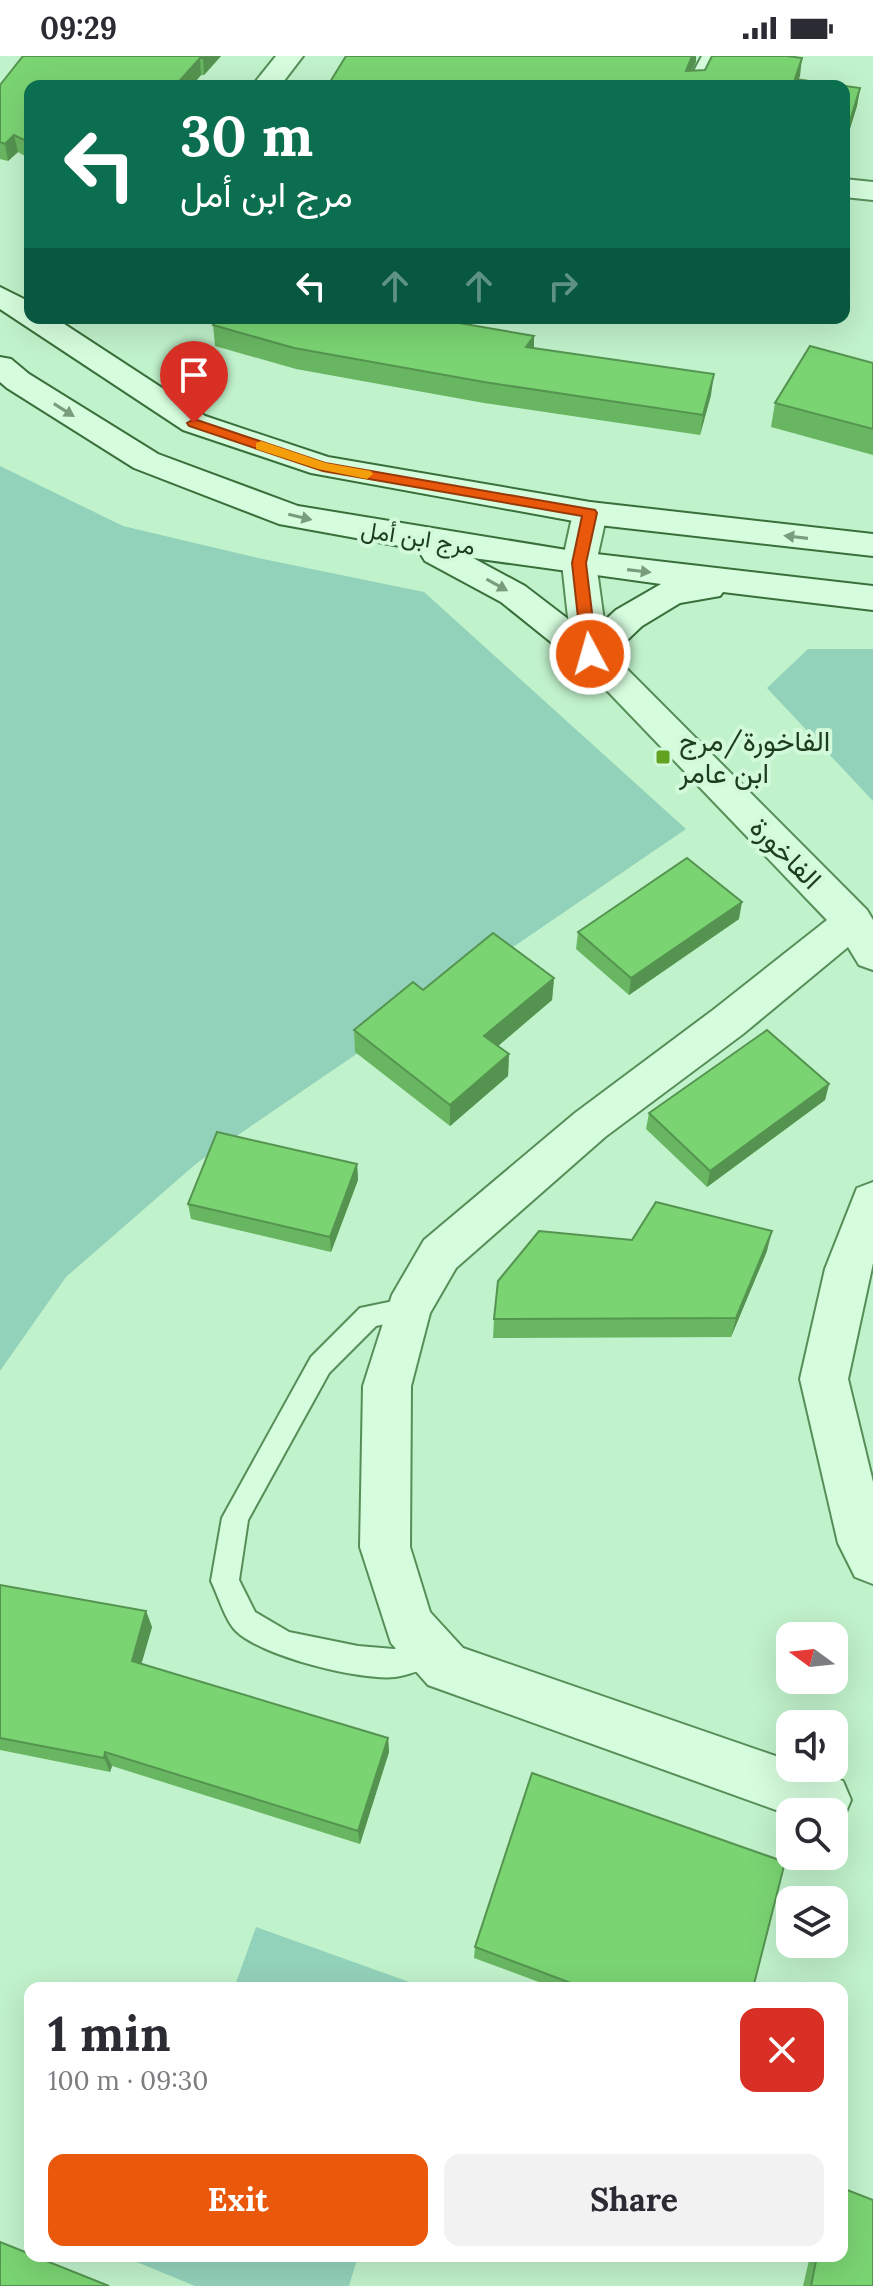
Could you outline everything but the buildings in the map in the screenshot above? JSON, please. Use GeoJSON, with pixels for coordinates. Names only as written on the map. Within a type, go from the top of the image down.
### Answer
{"type":"FeatureCollection","features":[{"type":"Feature","properties":{"kind":"street"},"geometry":{"type":"LineString","coordinates":[[271,80],[290,56]]}},
{"type":"Feature","properties":{"kind":"street"},"geometry":{"type":"LineString","coordinates":[[850,189],[873,191]]}},
{"type":"Feature","properties":{"kind":"street","name":"مرج ابن أمل"},"geometry":{"type":"LineString","coordinates":[[0,296],[24,309]]}},
{"type":"Feature","properties":{"kind":"street","name":"مرج ابن أمل"},"geometry":{"type":"LineString","coordinates":[[52,324],[194,423],[323,466],[590,513],[873,545]]}},
{"type":"Feature","properties":{"kind":"street","name":"مرج ابن أمل"},"geometry":{"type":"LineString","coordinates":[[0,366],[18,381],[146,461],[291,516],[579,563],[873,598]]}},
{"type":"Feature","properties":{"kind":"street"},"geometry":{"type":"LineString","coordinates":[[590,513],[579,563],[590,654]]}},
{"type":"Feature","properties":{"kind":"street","name":"الفاخورة"},"geometry":{"type":"LineString","coordinates":[[403,536],[513,594],[590,654],[863,938]]}},
{"type":"Feature","properties":{"kind":"street"},"geometry":{"type":"LineString","coordinates":[[590,654],[629,618],[671,593],[741,583]]}},
{"type":"Feature","properties":{"kind":"street"},"geometry":{"type":"LineString","coordinates":[[818,1798],[446,1667],[409,1626],[385,1547],[387,1386],[408,1309],[440,1254],[590,1125],[728,1022],[863,938]]}},
{"type":"Feature","properties":{"kind":"street"},"geometry":{"type":"LineString","coordinates":[[873,1201],[848,1269],[824,1379],[863,1543],[873,1560]]}},
{"type":"Feature","properties":{"kind":"lane"},"geometry":{"type":"LineString","coordinates":[[696,80],[709,56]]}},
{"type":"Feature","properties":{"kind":"lane"},"geometry":{"type":"LineString","coordinates":[[408,1309],[369,1316],[320,1365],[235,1518],[225,1581],[245,1621],[284,1644],[358,1660],[394,1663],[432,1652]]}},
{"type":"Feature","properties":{"kind":"green space"},"geometry":{"type":"Polygon","coordinates":[[[0,466],[123,526],[424,592],[686,829],[197,1163],[66,1277],[0,1371],[0,466]]]}},
{"type":"Feature","properties":{"kind":"green space"},"geometry":{"type":"Polygon","coordinates":[[[808,649],[873,649],[873,801],[767,688],[808,649]]]}},
{"type":"Feature","properties":{"kind":"green space"},"geometry":{"type":"Polygon","coordinates":[[[256,1927],[409,1982],[236,1982],[256,1927]]]}},
{"type":"Feature","properties":{"kind":"green space"},"geometry":{"type":"Polygon","coordinates":[[[137,2262],[356,2262],[349,2286],[195,2286],[137,2262]]]}},
{"type":"Feature","properties":{"kind":"slow traffic"},"geometry":{"type":"LineString","coordinates":[[261,446],[323,466],[367,474]]}},
{"type":"Feature","properties":{"kind":"place","name":"الفاخورة/مرج ابن عامر"},"geometry":{"type":"Point","coordinates":[663,757]}},
{"type":"Feature","properties":{"kind":"route"},"geometry":{"type":"LineString","coordinates":[[194,423],[323,466],[590,513],[579,563],[590,654]]}}]}
